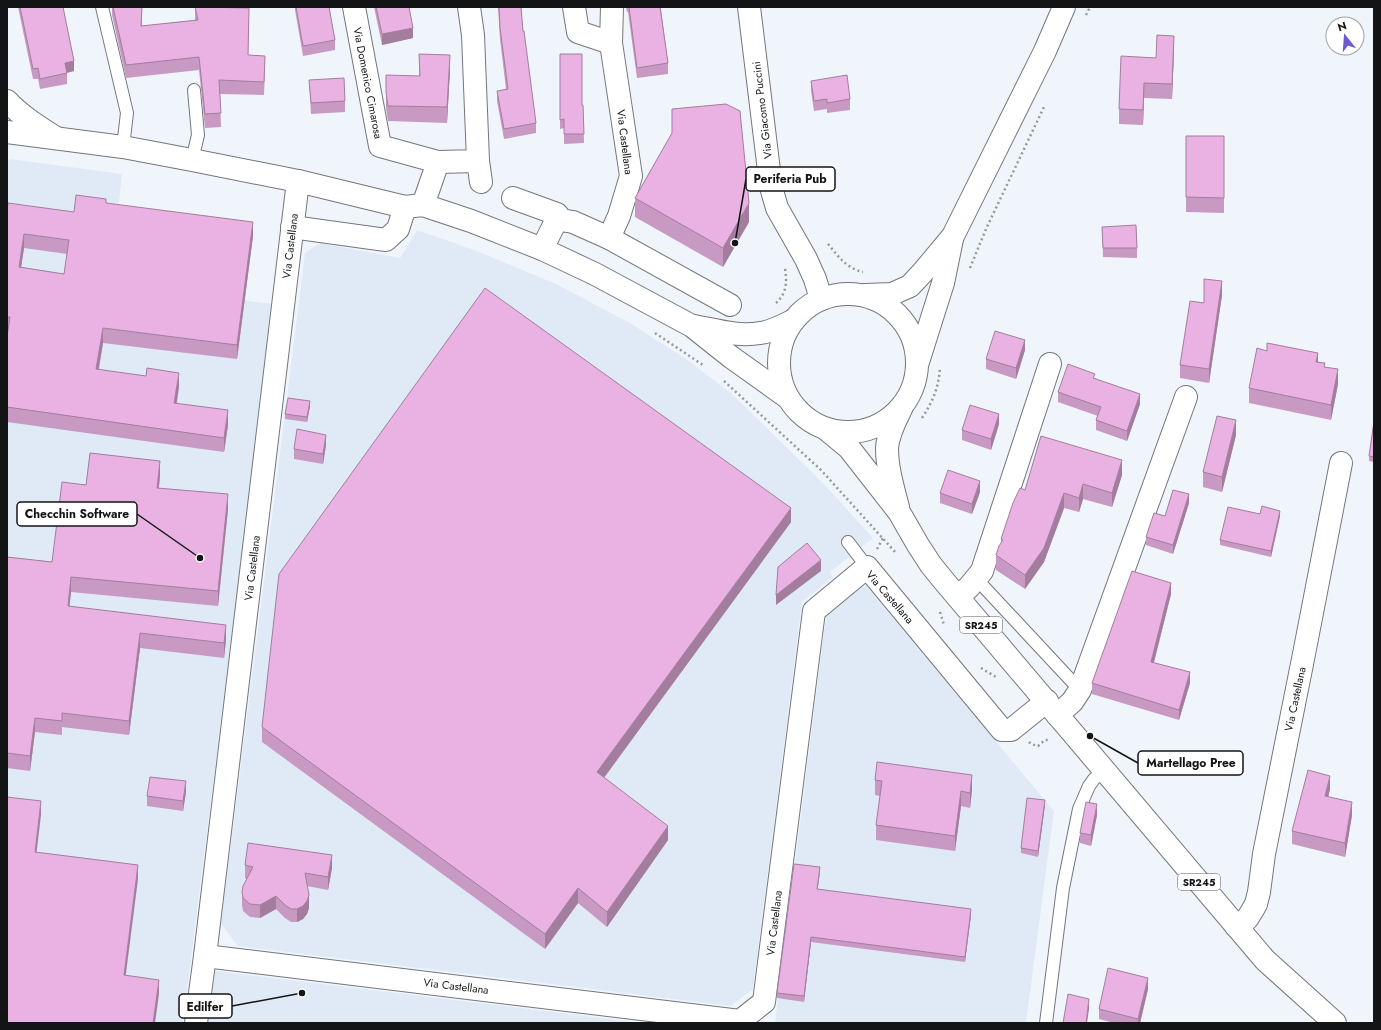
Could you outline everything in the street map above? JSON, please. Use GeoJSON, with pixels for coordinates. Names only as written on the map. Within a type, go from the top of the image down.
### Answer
{"type":"FeatureCollection","features":[{"type":"Feature","properties":{"kind":"street","name":"Via Domenico Cimarosa"},"geometry":{"type":"LineString","coordinates":[[354,7],[380,146],[438,162],[478,161]]}},
{"type":"Feature","properties":{"kind":"street"},"geometry":{"type":"LineString","coordinates":[[469,7],[473,35],[478,161],[481,182]]}},
{"type":"Feature","properties":{"kind":"street"},"geometry":{"type":"LineString","coordinates":[[574,7],[578,32],[611,43]]}},
{"type":"Feature","properties":{"kind":"street","name":"Via Castellana"},"geometry":{"type":"LineString","coordinates":[[609,238],[619,216],[631,176],[611,43],[612,7]]}},
{"type":"Feature","properties":{"kind":"street","name":"Via Giacomo Puccini"},"geometry":{"type":"LineString","coordinates":[[750,7],[771,187],[777,208],[806,259],[822,299]]}},
{"type":"Feature","properties":{"kind":"street"},"geometry":{"type":"LineString","coordinates":[[692,326],[739,335],[760,333],[778,328],[792,321],[810,304],[822,299],[843,294],[864,296],[892,294],[910,286],[953,236],[1045,51],[1064,7]]}},
{"type":"Feature","properties":{"kind":"street"},"geometry":{"type":"LineString","coordinates":[[7,101],[36,125],[56,138]]}},
{"type":"Feature","properties":{"kind":"street"},"geometry":{"type":"LineString","coordinates":[[7,132],[123,147],[192,160],[414,206],[471,221],[542,249],[594,274],[692,326],[731,357],[787,397]]}},
{"type":"Feature","properties":{"kind":"street"},"geometry":{"type":"LineString","coordinates":[[7,143],[56,138]]}},
{"type":"Feature","properties":{"kind":"street"},"geometry":{"type":"LineString","coordinates":[[292,227],[386,240],[398,229],[414,206],[438,162]]}},
{"type":"Feature","properties":{"kind":"street","name":"Via Castellana"},"geometry":{"type":"LineString","coordinates":[[196,1023],[298,181]]}},
{"type":"Feature","properties":{"kind":"street"},"geometry":{"type":"LineString","coordinates":[[513,198],[557,214],[561,220]]}},
{"type":"Feature","properties":{"kind":"street"},"geometry":{"type":"LineString","coordinates":[[542,249],[556,221],[561,220],[573,222],[609,238],[730,305]]}},
{"type":"Feature","properties":{"kind":"street"},"geometry":{"type":"LineString","coordinates":[[792,321],[782,339],[778,358],[780,378],[787,397],[795,409],[806,418],[826,429],[846,432],[871,428],[888,419],[902,405],[913,385],[917,363],[943,283],[953,236]]}},
{"type":"Feature","properties":{"kind":"street"},"geometry":{"type":"LineString","coordinates":[[864,296],[882,302],[896,313],[908,328],[915,344],[917,363]]}},
{"type":"Feature","properties":{"kind":"street"},"geometry":{"type":"LineString","coordinates":[[958,597],[982,571],[1050,364]]}},
{"type":"Feature","properties":{"kind":"street","name":"Via Castellana"},"geometry":{"type":"LineString","coordinates":[[205,956],[740,1021],[764,1002],[814,611],[867,567],[1002,730],[1011,730],[1052,708],[1072,702],[1080,690],[1186,397]]}},
{"type":"Feature","properties":{"kind":"street","name":"SR245"},"geometry":{"type":"LineString","coordinates":[[899,512],[888,460],[887,446],[892,427],[902,405]]}},
{"type":"Feature","properties":{"kind":"street","name":"SR245"},"geometry":{"type":"LineString","coordinates":[[826,429],[849,448],[899,512],[931,565],[1265,960],[1335,1023]]}},
{"type":"Feature","properties":{"kind":"street","name":"Via Castellana"},"geometry":{"type":"LineString","coordinates":[[1236,926],[1247,919],[1256,904],[1259,892],[1264,854],[1341,463]]}},
{"type":"Feature","properties":{"kind":"lane"},"geometry":{"type":"LineString","coordinates":[[102,7],[127,113],[123,147]]}},
{"type":"Feature","properties":{"kind":"lane"},"geometry":{"type":"LineString","coordinates":[[192,160],[198,135],[194,90]]}},
{"type":"Feature","properties":{"kind":"lane"},"geometry":{"type":"LineString","coordinates":[[848,542],[867,567]]}},
{"type":"Feature","properties":{"kind":"lane"},"geometry":{"type":"LineString","coordinates":[[975,580],[983,586],[1080,690]]}},
{"type":"Feature","properties":{"kind":"lane"},"geometry":{"type":"LineString","coordinates":[[1046,1023],[1063,888],[1079,810],[1089,786],[1094,779],[1104,771]]}},
{"type":"Feature","properties":{"kind":"path"},"geometry":{"type":"LineString","coordinates":[[1083,21],[1090,7]]}},
{"type":"Feature","properties":{"kind":"path"},"geometry":{"type":"LineString","coordinates":[[969,271],[986,229],[1044,107]]}},
{"type":"Feature","properties":{"kind":"path"},"geometry":{"type":"LineString","coordinates":[[828,244],[845,264],[855,270],[869,274]]}},
{"type":"Feature","properties":{"kind":"path"},"geometry":{"type":"LineString","coordinates":[[773,306],[782,298],[786,287],[784,266]]}},
{"type":"Feature","properties":{"kind":"path"},"geometry":{"type":"LineString","coordinates":[[649,329],[706,367]]}},
{"type":"Feature","properties":{"kind":"path"},"geometry":{"type":"LineString","coordinates":[[918,422],[931,403],[940,382],[940,366]]}},
{"type":"Feature","properties":{"kind":"path"},"geometry":{"type":"LineString","coordinates":[[724,381],[821,470],[899,556]]}},
{"type":"Feature","properties":{"kind":"path"},"geometry":{"type":"LineString","coordinates":[[938,605],[946,631]]}},
{"type":"Feature","properties":{"kind":"path"},"geometry":{"type":"LineString","coordinates":[[975,665],[996,678]]}},
{"type":"Feature","properties":{"kind":"shaded area"},"geometry":{"type":"Polygon","coordinates":[[[10,159],[122,174],[110,284],[273,304],[183,1023],[7,1023],[7,161],[10,159]]]}},
{"type":"Feature","properties":{"kind":"shaded area"},"geometry":{"type":"Polygon","coordinates":[[[417,230],[477,251],[556,284],[630,323],[689,361],[732,394],[824,484],[873,538],[830,572],[833,577],[802,602],[753,989],[731,1006],[238,946],[221,924],[305,253],[320,243],[400,258],[417,230]]]}},
{"type":"Feature","properties":{"kind":"shaded area"},"geometry":{"type":"Polygon","coordinates":[[[866,586],[1054,811],[1026,1023],[775,1023],[826,616],[861,587],[866,586]]]}},
{"type":"Feature","properties":{"kind":"shaded area"},"geometry":{"type":"Polygon","coordinates":[[[215,971],[569,1014],[640,1023],[209,1023],[215,971]]]}},
{"type":"Feature","properties":{"kind":"building"},"geometry":{"type":"Polygon","coordinates":[[[20,7],[63,7],[74,61],[65,63],[67,73],[40,79],[38,68],[33,69],[20,7]]]}},
{"type":"Feature","properties":{"kind":"building"},"geometry":{"type":"Polygon","coordinates":[[[113,7],[142,7],[141,26],[198,20],[195,7],[249,8],[248,55],[265,56],[264,82],[219,80],[221,113],[205,114],[199,57],[126,65],[113,7]]]}},
{"type":"Feature","properties":{"kind":"building"},"geometry":{"type":"Polygon","coordinates":[[[296,7],[329,7],[335,40],[303,46],[296,7]]]}},
{"type":"Feature","properties":{"kind":"building"},"geometry":{"type":"Polygon","coordinates":[[[376,7],[409,7],[413,28],[382,34],[376,7]]]}},
{"type":"Feature","properties":{"kind":"building"},"geometry":{"type":"Polygon","coordinates":[[[499,7],[521,7],[536,123],[504,129],[497,91],[508,89],[500,28],[499,7]]]}},
{"type":"Feature","properties":{"kind":"building"},"geometry":{"type":"Polygon","coordinates":[[[629,7],[660,7],[668,63],[637,68],[629,7]]]}},
{"type":"Feature","properties":{"kind":"building"},"geometry":{"type":"Polygon","coordinates":[[[1157,35],[1174,36],[1172,84],[1144,83],[1143,110],[1119,109],[1121,56],[1156,58],[1157,35]]]}},
{"type":"Feature","properties":{"kind":"building"},"geometry":{"type":"Polygon","coordinates":[[[419,54],[450,55],[447,107],[388,106],[386,75],[420,76],[419,54]]]}},
{"type":"Feature","properties":{"kind":"building"},"geometry":{"type":"Polygon","coordinates":[[[560,54],[582,54],[582,105],[584,134],[564,134],[564,119],[560,120],[560,54]]]}},
{"type":"Feature","properties":{"kind":"building"},"geometry":{"type":"Polygon","coordinates":[[[847,75],[850,99],[827,103],[827,99],[814,101],[811,81],[847,75]]]}},
{"type":"Feature","properties":{"kind":"building"},"geometry":{"type":"Polygon","coordinates":[[[344,78],[345,101],[311,103],[309,80],[344,78]]]}},
{"type":"Feature","properties":{"kind":"building"},"geometry":{"type":"Polygon","coordinates":[[[726,104],[740,111],[749,203],[723,248],[635,198],[672,133],[672,109],[726,104]]]}},
{"type":"Feature","properties":{"kind":"building"},"geometry":{"type":"Polygon","coordinates":[[[1186,136],[1224,136],[1224,198],[1186,197],[1186,136]]]}},
{"type":"Feature","properties":{"kind":"building"},"geometry":{"type":"Polygon","coordinates":[[[76,195],[106,199],[106,203],[253,222],[237,345],[103,328],[96,369],[146,376],[147,368],[179,373],[174,403],[228,410],[224,438],[7,407],[7,337],[10,317],[7,317],[8,203],[74,212],[76,195]],[[24,234],[19,267],[64,274],[69,240],[24,234]]]}},
{"type":"Feature","properties":{"kind":"building"},"geometry":{"type":"Polygon","coordinates":[[[1136,225],[1137,248],[1103,248],[1102,227],[1136,225]]]}},
{"type":"Feature","properties":{"kind":"building"},"geometry":{"type":"Polygon","coordinates":[[[1204,279],[1222,281],[1209,369],[1180,365],[1190,301],[1204,303],[1204,279]]]}},
{"type":"Feature","properties":{"kind":"building"},"geometry":{"type":"Polygon","coordinates":[[[485,288],[791,508],[597,772],[668,826],[607,912],[578,888],[545,934],[262,727],[279,574],[485,288]]]}},
{"type":"Feature","properties":{"kind":"building"},"geometry":{"type":"Polygon","coordinates":[[[995,331],[1025,340],[1016,368],[986,359],[995,331]]]}},
{"type":"Feature","properties":{"kind":"building"},"geometry":{"type":"Polygon","coordinates":[[[1267,343],[1318,353],[1316,362],[1325,363],[1324,367],[1338,369],[1331,405],[1249,388],[1257,348],[1267,351],[1267,343]]]}},
{"type":"Feature","properties":{"kind":"building"},"geometry":{"type":"Polygon","coordinates":[[[1068,364],[1095,374],[1093,378],[1140,394],[1127,431],[1096,420],[1101,407],[1058,392],[1068,364]]]}},
{"type":"Feature","properties":{"kind":"building"},"geometry":{"type":"Polygon","coordinates":[[[288,398],[310,401],[307,417],[285,414],[288,398]]]}},
{"type":"Feature","properties":{"kind":"building"},"geometry":{"type":"Polygon","coordinates":[[[970,405],[999,414],[991,439],[962,430],[970,405]]]}},
{"type":"Feature","properties":{"kind":"building"},"geometry":{"type":"Polygon","coordinates":[[[1217,416],[1236,420],[1222,477],[1203,472],[1217,416]]]}},
{"type":"Feature","properties":{"kind":"building"},"geometry":{"type":"Polygon","coordinates":[[[1374,421],[1374,457],[1369,456],[1374,421]]]}},
{"type":"Feature","properties":{"kind":"building"},"geometry":{"type":"Polygon","coordinates":[[[297,429],[326,435],[323,454],[294,449],[297,429]]]}},
{"type":"Feature","properties":{"kind":"building"},"geometry":{"type":"Polygon","coordinates":[[[1041,436],[1122,460],[1112,493],[1083,484],[1079,498],[1064,493],[1044,548],[1025,575],[996,555],[1003,540],[1001,539],[1013,503],[1020,488],[1025,490],[1041,436]]]}},
{"type":"Feature","properties":{"kind":"building"},"geometry":{"type":"Polygon","coordinates":[[[90,453],[160,461],[157,488],[228,494],[218,591],[71,577],[68,606],[226,625],[224,643],[140,633],[129,721],[62,713],[62,721],[35,718],[30,756],[7,753],[7,557],[52,562],[62,482],[86,485],[90,453]]]}},
{"type":"Feature","properties":{"kind":"building"},"geometry":{"type":"Polygon","coordinates":[[[948,470],[980,481],[972,504],[940,493],[948,470]]]}},
{"type":"Feature","properties":{"kind":"building"},"geometry":{"type":"Polygon","coordinates":[[[1173,490],[1189,494],[1173,545],[1146,537],[1154,513],[1165,516],[1173,490]]]}},
{"type":"Feature","properties":{"kind":"building"},"geometry":{"type":"Polygon","coordinates":[[[1262,506],[1280,511],[1271,551],[1220,540],[1228,507],[1260,514],[1262,506]]]}},
{"type":"Feature","properties":{"kind":"building"},"geometry":{"type":"Polygon","coordinates":[[[807,543],[821,560],[776,595],[778,567],[807,543]]]}},
{"type":"Feature","properties":{"kind":"building"},"geometry":{"type":"Polygon","coordinates":[[[1132,571],[1171,583],[1151,662],[1190,672],[1179,710],[1092,683],[1132,571]]]}},
{"type":"Feature","properties":{"kind":"building"},"geometry":{"type":"Polygon","coordinates":[[[877,762],[972,775],[970,793],[961,791],[955,836],[876,825],[882,781],[875,780],[877,762]]]}},
{"type":"Feature","properties":{"kind":"building"},"geometry":{"type":"Polygon","coordinates":[[[1308,770],[1330,776],[1325,796],[1352,802],[1345,843],[1292,831],[1308,770]]]}},
{"type":"Feature","properties":{"kind":"building"},"geometry":{"type":"Polygon","coordinates":[[[150,777],[186,781],[183,801],[147,796],[150,777]]]}},
{"type":"Feature","properties":{"kind":"building"},"geometry":{"type":"Polygon","coordinates":[[[7,797],[41,801],[35,852],[138,865],[124,975],[159,980],[153,1023],[7,1023],[7,797]]]}},
{"type":"Feature","properties":{"kind":"building"},"geometry":{"type":"Polygon","coordinates":[[[1027,798],[1045,800],[1038,851],[1021,848],[1027,798]]]}},
{"type":"Feature","properties":{"kind":"building"},"geometry":{"type":"Polygon","coordinates":[[[1086,802],[1097,804],[1091,835],[1080,833],[1086,802]]]}},
{"type":"Feature","properties":{"kind":"building"},"geometry":{"type":"Polygon","coordinates":[[[248,843],[332,855],[328,877],[305,873],[309,895],[303,906],[297,909],[291,909],[276,896],[260,905],[250,904],[243,898],[242,892],[243,886],[253,867],[245,865],[248,843]]]}},
{"type":"Feature","properties":{"kind":"building"},"geometry":{"type":"Polygon","coordinates":[[[794,864],[820,867],[817,889],[971,909],[965,957],[811,937],[804,996],[777,993],[794,864]]]}},
{"type":"Feature","properties":{"kind":"building"},"geometry":{"type":"Polygon","coordinates":[[[1108,968],[1148,978],[1138,1019],[1099,1009],[1108,968]]]}},
{"type":"Feature","properties":{"kind":"building"},"geometry":{"type":"Polygon","coordinates":[[[1068,994],[1089,999],[1086,1023],[1063,1023],[1068,994]]]}},
{"type":"Feature","properties":{"kind":"place","name":"Periferia Pub"},"geometry":{"type":"Point","coordinates":[735,243]}},
{"type":"Feature","properties":{"kind":"place","name":"Checchin Software"},"geometry":{"type":"Point","coordinates":[200,558]}},
{"type":"Feature","properties":{"kind":"place","name":"Martellago Pree"},"geometry":{"type":"Point","coordinates":[1090,736]}},
{"type":"Feature","properties":{"kind":"place","name":"Edilfer"},"geometry":{"type":"Point","coordinates":[302,993]}}]}
